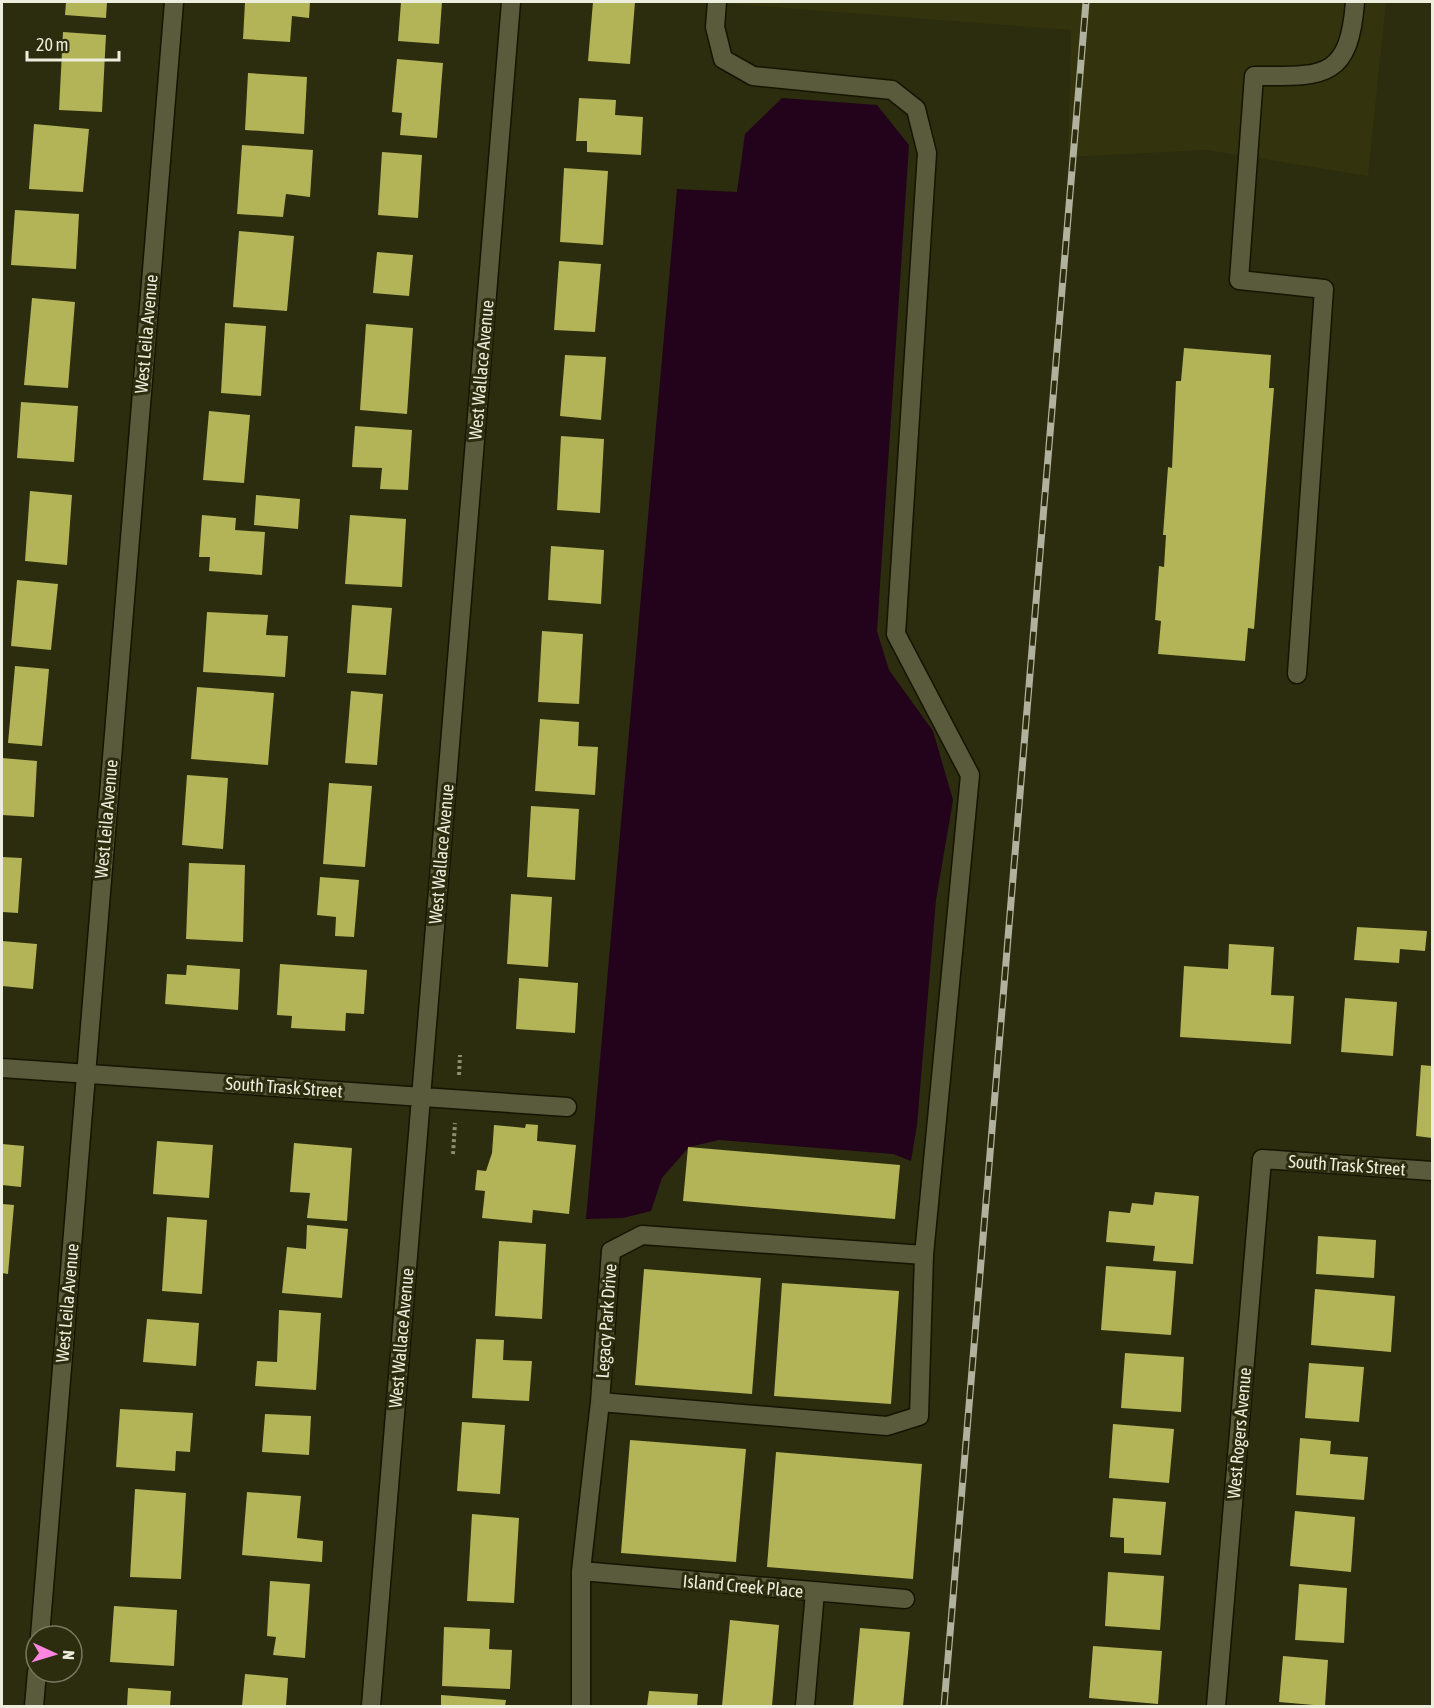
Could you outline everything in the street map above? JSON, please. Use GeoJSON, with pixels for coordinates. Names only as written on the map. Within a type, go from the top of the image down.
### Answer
{"type":"FeatureCollection","features":[{"type":"Feature","properties":{"kind":"street","name":"West Leila Avenue"},"geometry":{"type":"LineString","coordinates":[[41,1624],[174,2]]}},
{"type":"Feature","properties":{"kind":"street","name":"West Wallace Avenue"},"geometry":{"type":"LineString","coordinates":[[371,1707],[511,2]]}},
{"type":"Feature","properties":{"kind":"street"},"geometry":{"type":"LineString","coordinates":[[600,1402],[886,1426],[919,1416],[924,1255],[970,776],[896,634],[927,153],[916,109],[892,90],[753,76],[723,59],[715,27],[717,2]]}},
{"type":"Feature","properties":{"kind":"street"},"geometry":{"type":"LineString","coordinates":[[1296,674],[1324,290],[1239,280],[1254,76],[1307,76],[1329,70],[1348,47],[1355,2]]}},
{"type":"Feature","properties":{"kind":"street","name":"South Trask Street"},"geometry":{"type":"LineString","coordinates":[[2,1068],[567,1107]]}},
{"type":"Feature","properties":{"kind":"street","name":"South Trask Street"},"geometry":{"type":"LineString","coordinates":[[1262,1159],[1432,1171]]}},
{"type":"Feature","properties":{"kind":"street","name":"West Rogers Avenue"},"geometry":{"type":"LineString","coordinates":[[1216,1707],[1262,1159]]}},
{"type":"Feature","properties":{"kind":"street","name":"Legacy Park Drive"},"geometry":{"type":"LineString","coordinates":[[581,1707],[580,1571],[600,1402],[611,1251],[642,1235],[924,1255]]}},
{"type":"Feature","properties":{"kind":"street","name":"Island Creek Place"},"geometry":{"type":"LineString","coordinates":[[580,1571],[905,1599]]}},
{"type":"Feature","properties":{"kind":"street"},"geometry":{"type":"LineString","coordinates":[[805,1707],[815,1592]]}},
{"type":"Feature","properties":{"kind":"street"},"geometry":{"type":"LineString","coordinates":[[34,1707],[36,1684]]}},
{"type":"Feature","properties":{"kind":"path"},"geometry":{"type":"LineString","coordinates":[[459,1076],[460,1055]]}},
{"type":"Feature","properties":{"kind":"path"},"geometry":{"type":"LineString","coordinates":[[453,1154],[455,1119]]}},
{"type":"Feature","properties":{"kind":"shaded area"},"geometry":{"type":"Polygon","coordinates":[[[706,2],[1386,2],[1368,176],[1206,150],[1068,157],[1071,30],[706,2]]]}},
{"type":"Feature","properties":{"kind":"shaded area"},"geometry":{"type":"Polygon","coordinates":[[[782,98],[877,105],[909,145],[877,631],[889,670],[933,731],[953,800],[936,900],[917,1125],[911,1161],[893,1154],[719,1140],[689,1147],[662,1178],[651,1211],[623,1218],[586,1219],[677,189],[737,192],[745,134],[782,98]]]}},
{"type":"Feature","properties":{"kind":"building"},"geometry":{"type":"Polygon","coordinates":[[[66,2],[107,2],[106,18],[65,15],[66,2]]]}},
{"type":"Feature","properties":{"kind":"building"},"geometry":{"type":"Polygon","coordinates":[[[245,2],[310,2],[309,18],[292,16],[290,42],[243,39],[245,2]]]}},
{"type":"Feature","properties":{"kind":"building"},"geometry":{"type":"Polygon","coordinates":[[[401,2],[442,2],[439,44],[398,41],[401,2]]]}},
{"type":"Feature","properties":{"kind":"building"},"geometry":{"type":"Polygon","coordinates":[[[593,2],[635,2],[630,64],[588,61],[593,2]]]}},
{"type":"Feature","properties":{"kind":"building"},"geometry":{"type":"Polygon","coordinates":[[[63,32],[106,35],[102,112],[59,110],[63,32]]]}},
{"type":"Feature","properties":{"kind":"building"},"geometry":{"type":"Polygon","coordinates":[[[397,59],[443,63],[437,138],[400,135],[402,113],[392,112],[397,59]]]}},
{"type":"Feature","properties":{"kind":"building"},"geometry":{"type":"Polygon","coordinates":[[[248,73],[307,77],[304,134],[245,130],[248,73]]]}},
{"type":"Feature","properties":{"kind":"building"},"geometry":{"type":"Polygon","coordinates":[[[579,98],[616,100],[615,115],[643,117],[641,155],[587,152],[587,141],[576,141],[579,98]]]}},
{"type":"Feature","properties":{"kind":"building"},"geometry":{"type":"Polygon","coordinates":[[[34,124],[89,129],[83,192],[29,189],[34,124]]]}},
{"type":"Feature","properties":{"kind":"building"},"geometry":{"type":"Polygon","coordinates":[[[242,145],[313,150],[310,197],[286,194],[283,217],[237,214],[242,145]]]}},
{"type":"Feature","properties":{"kind":"building"},"geometry":{"type":"Polygon","coordinates":[[[382,152],[422,155],[418,218],[378,215],[382,152]]]}},
{"type":"Feature","properties":{"kind":"building"},"geometry":{"type":"Polygon","coordinates":[[[564,168],[608,171],[603,245],[560,242],[564,168]]]}},
{"type":"Feature","properties":{"kind":"building"},"geometry":{"type":"Polygon","coordinates":[[[15,210],[79,214],[76,269],[11,265],[15,210]]]}},
{"type":"Feature","properties":{"kind":"building"},"geometry":{"type":"Polygon","coordinates":[[[239,231],[294,236],[287,311],[233,307],[239,231]]]}},
{"type":"Feature","properties":{"kind":"building"},"geometry":{"type":"Polygon","coordinates":[[[377,252],[413,255],[409,296],[373,293],[377,252]]]}},
{"type":"Feature","properties":{"kind":"building"},"geometry":{"type":"Polygon","coordinates":[[[559,261],[601,264],[595,332],[554,330],[559,261]]]}},
{"type":"Feature","properties":{"kind":"building"},"geometry":{"type":"Polygon","coordinates":[[[32,298],[75,302],[68,388],[24,385],[32,298]]]}},
{"type":"Feature","properties":{"kind":"building"},"geometry":{"type":"Polygon","coordinates":[[[225,323],[266,326],[261,396],[221,393],[225,323]]]}},
{"type":"Feature","properties":{"kind":"building"},"geometry":{"type":"Polygon","coordinates":[[[366,324],[413,328],[407,414],[360,410],[366,324]]]}},
{"type":"Feature","properties":{"kind":"building"},"geometry":{"type":"Polygon","coordinates":[[[1184,348],[1271,355],[1269,388],[1274,388],[1254,629],[1248,628],[1245,661],[1158,654],[1161,621],[1155,620],[1159,566],[1164,567],[1166,535],[1163,535],[1168,467],[1172,468],[1176,381],[1181,381],[1184,348]]]}},
{"type":"Feature","properties":{"kind":"building"},"geometry":{"type":"Polygon","coordinates":[[[565,355],[606,357],[601,420],[560,416],[565,355]]]}},
{"type":"Feature","properties":{"kind":"building"},"geometry":{"type":"Polygon","coordinates":[[[21,402],[78,406],[74,462],[17,458],[21,402]]]}},
{"type":"Feature","properties":{"kind":"building"},"geometry":{"type":"Polygon","coordinates":[[[209,411],[250,415],[244,483],[203,480],[209,411]]]}},
{"type":"Feature","properties":{"kind":"building"},"geometry":{"type":"Polygon","coordinates":[[[355,426],[412,430],[408,490],[380,489],[382,468],[352,467],[355,426]]]}},
{"type":"Feature","properties":{"kind":"building"},"geometry":{"type":"Polygon","coordinates":[[[561,436],[604,439],[600,513],[557,510],[561,436]]]}},
{"type":"Feature","properties":{"kind":"building"},"geometry":{"type":"Polygon","coordinates":[[[30,491],[72,495],[67,565],[25,561],[30,491]]]}},
{"type":"Feature","properties":{"kind":"building"},"geometry":{"type":"Polygon","coordinates":[[[256,495],[300,499],[298,529],[254,525],[256,495]]]}},
{"type":"Feature","properties":{"kind":"building"},"geometry":{"type":"Polygon","coordinates":[[[202,515],[236,518],[235,530],[265,532],[262,575],[209,571],[210,557],[199,557],[202,515]]]}},
{"type":"Feature","properties":{"kind":"building"},"geometry":{"type":"Polygon","coordinates":[[[350,515],[406,519],[402,587],[345,584],[350,515]]]}},
{"type":"Feature","properties":{"kind":"building"},"geometry":{"type":"Polygon","coordinates":[[[551,546],[604,550],[601,604],[548,600],[551,546]]]}},
{"type":"Feature","properties":{"kind":"building"},"geometry":{"type":"Polygon","coordinates":[[[17,580],[58,584],[51,650],[11,646],[17,580]]]}},
{"type":"Feature","properties":{"kind":"building"},"geometry":{"type":"Polygon","coordinates":[[[352,605],[392,608],[386,675],[347,673],[352,605]]]}},
{"type":"Feature","properties":{"kind":"building"},"geometry":{"type":"Polygon","coordinates":[[[207,612],[268,615],[266,635],[288,636],[285,677],[203,672],[207,612]]]}},
{"type":"Feature","properties":{"kind":"building"},"geometry":{"type":"Polygon","coordinates":[[[542,631],[583,634],[579,704],[538,702],[542,631]]]}},
{"type":"Feature","properties":{"kind":"building"},"geometry":{"type":"Polygon","coordinates":[[[15,666],[49,669],[42,746],[8,743],[15,666]]]}},
{"type":"Feature","properties":{"kind":"building"},"geometry":{"type":"Polygon","coordinates":[[[197,687],[274,693],[268,765],[191,759],[197,687]]]}},
{"type":"Feature","properties":{"kind":"building"},"geometry":{"type":"Polygon","coordinates":[[[351,691],[383,694],[377,765],[345,763],[351,691]]]}},
{"type":"Feature","properties":{"kind":"building"},"geometry":{"type":"Polygon","coordinates":[[[540,719],[579,722],[578,746],[598,747],[595,795],[535,791],[540,719]]]}},
{"type":"Feature","properties":{"kind":"building"},"geometry":{"type":"Polygon","coordinates":[[[2,758],[37,761],[34,817],[2,815],[2,758]]]}},
{"type":"Feature","properties":{"kind":"building"},"geometry":{"type":"Polygon","coordinates":[[[187,775],[228,778],[223,849],[182,845],[187,775]]]}},
{"type":"Feature","properties":{"kind":"building"},"geometry":{"type":"Polygon","coordinates":[[[329,783],[372,786],[365,867],[323,864],[329,783]]]}},
{"type":"Feature","properties":{"kind":"building"},"geometry":{"type":"Polygon","coordinates":[[[531,806],[579,809],[575,880],[527,877],[531,806]]]}},
{"type":"Feature","properties":{"kind":"building"},"geometry":{"type":"Polygon","coordinates":[[[2,857],[22,858],[18,913],[2,912],[2,857]]]}},
{"type":"Feature","properties":{"kind":"building"},"geometry":{"type":"Polygon","coordinates":[[[189,863],[245,865],[243,942],[186,939],[189,863]]]}},
{"type":"Feature","properties":{"kind":"building"},"geometry":{"type":"Polygon","coordinates":[[[320,877],[359,880],[354,937],[335,936],[336,917],[317,915],[320,877]]]}},
{"type":"Feature","properties":{"kind":"building"},"geometry":{"type":"Polygon","coordinates":[[[511,894],[552,897],[548,967],[507,964],[511,894]]]}},
{"type":"Feature","properties":{"kind":"building"},"geometry":{"type":"Polygon","coordinates":[[[1357,927],[1427,931],[1425,951],[1400,949],[1399,963],[1354,960],[1357,927]]]}},
{"type":"Feature","properties":{"kind":"building"},"geometry":{"type":"Polygon","coordinates":[[[2,941],[37,944],[33,989],[2,986],[2,941]]]}},
{"type":"Feature","properties":{"kind":"building"},"geometry":{"type":"Polygon","coordinates":[[[1229,944],[1274,947],[1271,995],[1294,996],[1291,1044],[1180,1037],[1184,966],[1228,969],[1229,944]]]}},
{"type":"Feature","properties":{"kind":"building"},"geometry":{"type":"Polygon","coordinates":[[[280,964],[367,970],[364,1014],[346,1013],[345,1031],[291,1028],[292,1016],[277,1015],[280,964]]]}},
{"type":"Feature","properties":{"kind":"building"},"geometry":{"type":"Polygon","coordinates":[[[187,965],[240,969],[238,1010],[165,1004],[167,974],[186,975],[187,965]]]}},
{"type":"Feature","properties":{"kind":"building"},"geometry":{"type":"Polygon","coordinates":[[[519,978],[578,983],[575,1033],[516,1029],[519,978]]]}},
{"type":"Feature","properties":{"kind":"building"},"geometry":{"type":"Polygon","coordinates":[[[1345,998],[1397,1002],[1393,1056],[1341,1052],[1345,998]]]}},
{"type":"Feature","properties":{"kind":"building"},"geometry":{"type":"Polygon","coordinates":[[[1421,1065],[1432,1066],[1432,1138],[1416,1136],[1421,1065]]]}},
{"type":"Feature","properties":{"kind":"building"},"geometry":{"type":"Polygon","coordinates":[[[526,1124],[538,1125],[537,1141],[576,1145],[569,1214],[533,1210],[532,1223],[482,1218],[485,1191],[475,1190],[477,1170],[486,1171],[492,1153],[494,1125],[525,1128],[526,1124]]]}},
{"type":"Feature","properties":{"kind":"building"},"geometry":{"type":"Polygon","coordinates":[[[157,1141],[213,1145],[209,1198],[153,1194],[157,1141]]]}},
{"type":"Feature","properties":{"kind":"building"},"geometry":{"type":"Polygon","coordinates":[[[294,1143],[352,1148],[347,1221],[307,1218],[310,1193],[290,1192],[294,1143]]]}},
{"type":"Feature","properties":{"kind":"building"},"geometry":{"type":"Polygon","coordinates":[[[2,1144],[24,1146],[21,1187],[2,1185],[2,1144]]]}},
{"type":"Feature","properties":{"kind":"building"},"geometry":{"type":"Polygon","coordinates":[[[688,1147],[900,1165],[895,1219],[683,1201],[688,1147]]]}},
{"type":"Feature","properties":{"kind":"building"},"geometry":{"type":"Polygon","coordinates":[[[1155,1192],[1199,1196],[1193,1264],[1153,1261],[1155,1246],[1106,1242],[1109,1211],[1130,1213],[1132,1203],[1153,1205],[1155,1192]]]}},
{"type":"Feature","properties":{"kind":"building"},"geometry":{"type":"Polygon","coordinates":[[[2,1204],[14,1205],[8,1274],[2,1273],[2,1204]]]}},
{"type":"Feature","properties":{"kind":"building"},"geometry":{"type":"Polygon","coordinates":[[[167,1217],[207,1220],[202,1294],[162,1291],[167,1217]]]}},
{"type":"Feature","properties":{"kind":"building"},"geometry":{"type":"Polygon","coordinates":[[[307,1225],[348,1229],[342,1298],[282,1293],[287,1247],[306,1249],[307,1225]]]}},
{"type":"Feature","properties":{"kind":"building"},"geometry":{"type":"Polygon","coordinates":[[[1318,1236],[1376,1240],[1374,1278],[1316,1274],[1318,1236]]]}},
{"type":"Feature","properties":{"kind":"building"},"geometry":{"type":"Polygon","coordinates":[[[499,1241],[546,1244],[542,1319],[495,1316],[499,1241]]]}},
{"type":"Feature","properties":{"kind":"building"},"geometry":{"type":"Polygon","coordinates":[[[1106,1266],[1176,1271],[1171,1335],[1101,1330],[1106,1266]]]}},
{"type":"Feature","properties":{"kind":"building"},"geometry":{"type":"Polygon","coordinates":[[[644,1269],[761,1278],[752,1394],[635,1385],[644,1269]]]}},
{"type":"Feature","properties":{"kind":"building"},"geometry":{"type":"Polygon","coordinates":[[[782,1283],[899,1291],[891,1404],[774,1396],[782,1283]]]}},
{"type":"Feature","properties":{"kind":"building"},"geometry":{"type":"Polygon","coordinates":[[[1315,1289],[1395,1296],[1391,1352],[1311,1345],[1315,1289]]]}},
{"type":"Feature","properties":{"kind":"building"},"geometry":{"type":"Polygon","coordinates":[[[279,1310],[321,1313],[316,1390],[255,1386],[257,1361],[277,1362],[279,1310]]]}},
{"type":"Feature","properties":{"kind":"building"},"geometry":{"type":"Polygon","coordinates":[[[147,1319],[199,1323],[196,1366],[143,1362],[147,1319]]]}},
{"type":"Feature","properties":{"kind":"building"},"geometry":{"type":"Polygon","coordinates":[[[476,1339],[504,1340],[503,1360],[532,1361],[529,1401],[472,1398],[476,1339]]]}},
{"type":"Feature","properties":{"kind":"building"},"geometry":{"type":"Polygon","coordinates":[[[1125,1353],[1184,1357],[1181,1412],[1121,1408],[1125,1353]]]}},
{"type":"Feature","properties":{"kind":"building"},"geometry":{"type":"Polygon","coordinates":[[[1309,1363],[1364,1367],[1359,1422],[1305,1418],[1309,1363]]]}},
{"type":"Feature","properties":{"kind":"building"},"geometry":{"type":"Polygon","coordinates":[[[120,1409],[193,1413],[190,1452],[176,1451],[175,1471],[116,1467],[120,1409]]]}},
{"type":"Feature","properties":{"kind":"building"},"geometry":{"type":"Polygon","coordinates":[[[265,1414],[311,1416],[309,1455],[262,1452],[265,1414]]]}},
{"type":"Feature","properties":{"kind":"building"},"geometry":{"type":"Polygon","coordinates":[[[462,1422],[505,1425],[500,1494],[457,1491],[462,1422]]]}},
{"type":"Feature","properties":{"kind":"building"},"geometry":{"type":"Polygon","coordinates":[[[1113,1424],[1174,1429],[1169,1483],[1109,1478],[1113,1424]]]}},
{"type":"Feature","properties":{"kind":"building"},"geometry":{"type":"Polygon","coordinates":[[[1300,1438],[1331,1441],[1330,1454],[1368,1457],[1364,1500],[1296,1495],[1300,1438]]]}},
{"type":"Feature","properties":{"kind":"building"},"geometry":{"type":"Polygon","coordinates":[[[630,1440],[746,1449],[736,1562],[621,1553],[630,1440]]]}},
{"type":"Feature","properties":{"kind":"building"},"geometry":{"type":"Polygon","coordinates":[[[776,1452],[922,1464],[913,1579],[767,1567],[776,1452]]]}},
{"type":"Feature","properties":{"kind":"building"},"geometry":{"type":"Polygon","coordinates":[[[135,1489],[186,1493],[181,1579],[130,1577],[135,1489]]]}},
{"type":"Feature","properties":{"kind":"building"},"geometry":{"type":"Polygon","coordinates":[[[247,1492],[301,1496],[297,1538],[323,1541],[322,1562],[242,1555],[247,1492]]]}},
{"type":"Feature","properties":{"kind":"building"},"geometry":{"type":"Polygon","coordinates":[[[1113,1498],[1166,1502],[1161,1555],[1124,1553],[1124,1538],[1110,1537],[1113,1498]]]}},
{"type":"Feature","properties":{"kind":"building"},"geometry":{"type":"Polygon","coordinates":[[[1295,1511],[1355,1517],[1351,1572],[1290,1566],[1295,1511]]]}},
{"type":"Feature","properties":{"kind":"building"},"geometry":{"type":"Polygon","coordinates":[[[472,1514],[519,1518],[514,1603],[467,1601],[472,1514]]]}},
{"type":"Feature","properties":{"kind":"building"},"geometry":{"type":"Polygon","coordinates":[[[1108,1572],[1164,1576],[1160,1630],[1105,1626],[1108,1572]]]}},
{"type":"Feature","properties":{"kind":"building"},"geometry":{"type":"Polygon","coordinates":[[[270,1581],[310,1584],[305,1658],[273,1655],[276,1637],[267,1636],[270,1581]]]}},
{"type":"Feature","properties":{"kind":"building"},"geometry":{"type":"Polygon","coordinates":[[[1299,1584],[1347,1588],[1344,1643],[1295,1640],[1299,1584]]]}},
{"type":"Feature","properties":{"kind":"building"},"geometry":{"type":"Polygon","coordinates":[[[114,1606],[177,1610],[174,1666],[110,1662],[114,1606]]]}},
{"type":"Feature","properties":{"kind":"building"},"geometry":{"type":"Polygon","coordinates":[[[730,1620],[779,1625],[772,1706],[722,1706],[730,1620]]]}},
{"type":"Feature","properties":{"kind":"building"},"geometry":{"type":"Polygon","coordinates":[[[444,1627],[490,1629],[489,1649],[512,1650],[510,1689],[442,1686],[444,1627]]]}},
{"type":"Feature","properties":{"kind":"building"},"geometry":{"type":"Polygon","coordinates":[[[860,1628],[910,1632],[903,1706],[853,1706],[860,1628]]]}},
{"type":"Feature","properties":{"kind":"building"},"geometry":{"type":"Polygon","coordinates":[[[1093,1646],[1162,1651],[1158,1704],[1089,1698],[1093,1646]]]}},
{"type":"Feature","properties":{"kind":"building"},"geometry":{"type":"Polygon","coordinates":[[[1283,1656],[1328,1660],[1325,1706],[1279,1702],[1283,1656]]]}},
{"type":"Feature","properties":{"kind":"building"},"geometry":{"type":"Polygon","coordinates":[[[245,1674],[288,1678],[286,1706],[242,1706],[245,1674]]]}},
{"type":"Feature","properties":{"kind":"building"},"geometry":{"type":"Polygon","coordinates":[[[128,1688],[171,1691],[170,1706],[127,1706],[128,1688]]]}},
{"type":"Feature","properties":{"kind":"building"},"geometry":{"type":"Polygon","coordinates":[[[649,1691],[698,1694],[697,1706],[647,1706],[649,1691]]]}},
{"type":"Feature","properties":{"kind":"building"},"geometry":{"type":"Polygon","coordinates":[[[441,1695],[506,1700],[505,1706],[441,1706],[441,1695]]]}},
{"type":"Feature","properties":{"kind":"railway"},"geometry":{"type":"LineString","coordinates":[[944,1706],[1086,2]]}}]}
